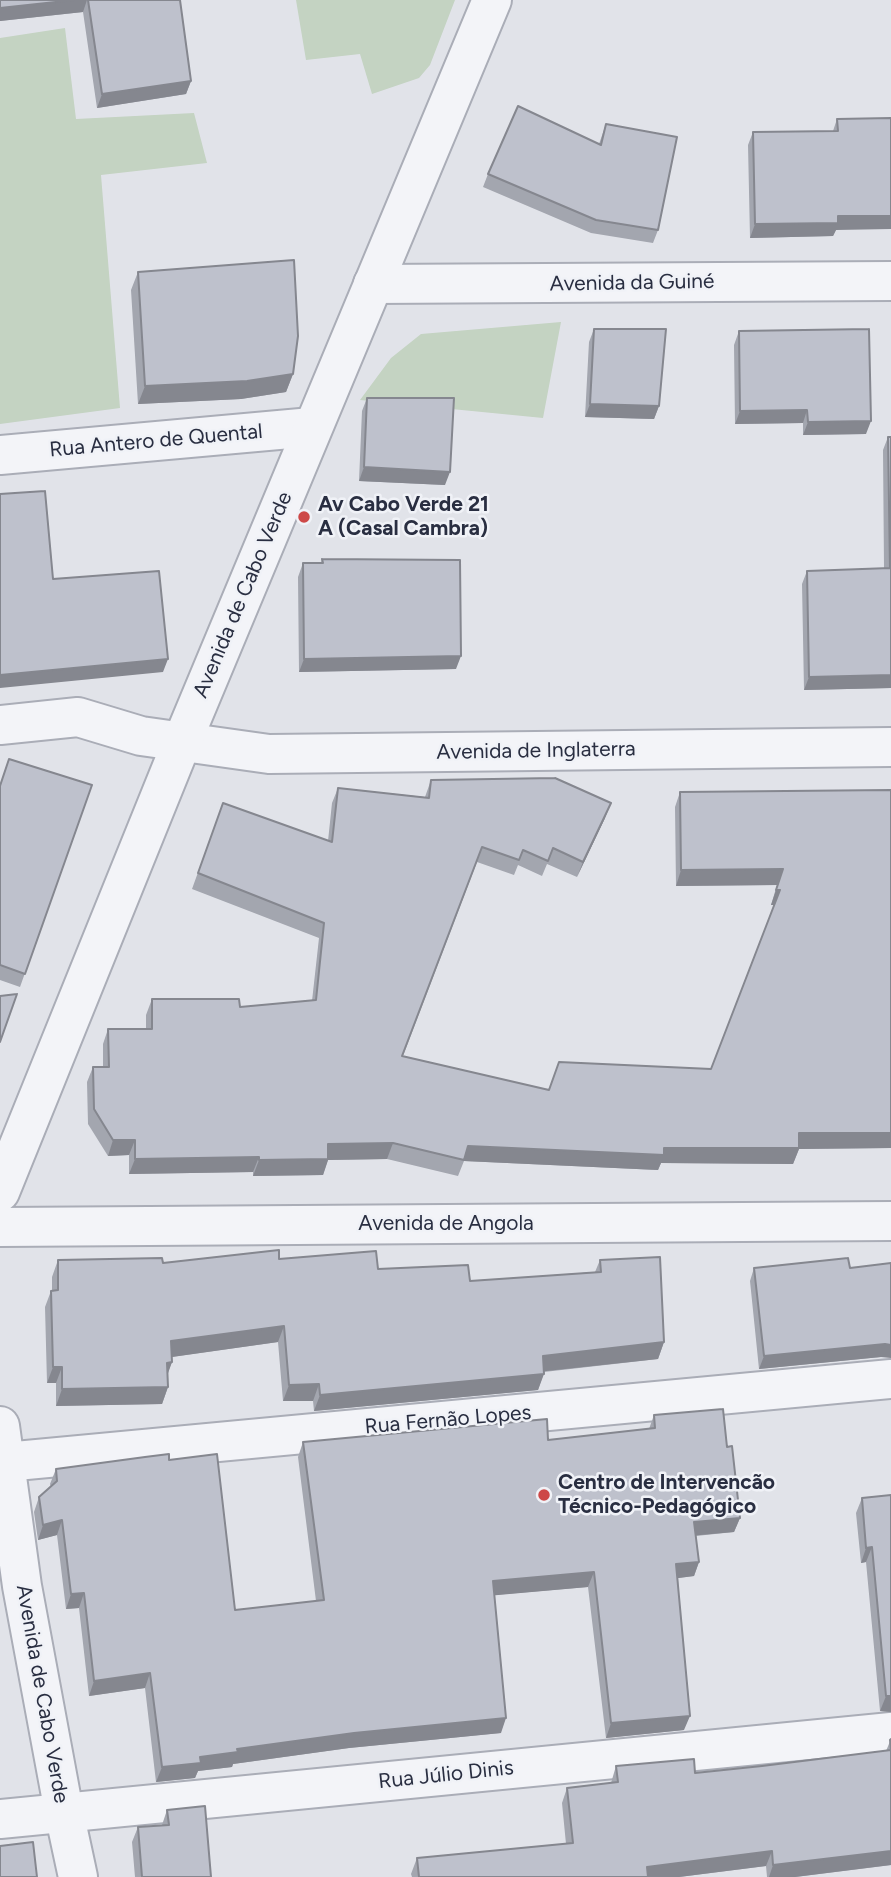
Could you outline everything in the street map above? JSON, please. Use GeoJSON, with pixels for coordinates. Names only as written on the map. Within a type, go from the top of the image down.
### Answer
{"type":"FeatureCollection","features":[{"type":"Feature","properties":{"kind":"street","name":"Avenida de Cabo Verde"},"geometry":{"type":"LineString","coordinates":[[0,1192],[312,427],[492,0]]}},
{"type":"Feature","properties":{"kind":"street","name":"Avenida da Guiné"},"geometry":{"type":"LineString","coordinates":[[373,284],[891,281]]}},
{"type":"Feature","properties":{"kind":"street","name":"Rua Antero de Quental"},"geometry":{"type":"LineString","coordinates":[[0,455],[312,427]]}},
{"type":"Feature","properties":{"kind":"street","name":"Avenida de Inglaterra"},"geometry":{"type":"LineString","coordinates":[[0,725],[78,717],[141,736],[269,754],[891,747]]}},
{"type":"Feature","properties":{"kind":"street","name":"Avenida de Angola"},"geometry":{"type":"LineString","coordinates":[[0,1227],[891,1222]]}},
{"type":"Feature","properties":{"kind":"street","name":"Rua Fernão Lopes"},"geometry":{"type":"LineString","coordinates":[[2,1444],[891,1379]]}},
{"type":"Feature","properties":{"kind":"street","name":"Avenida de Cabo Verde"},"geometry":{"type":"LineString","coordinates":[[2,1444],[11,1587],[78,1877]]}},
{"type":"Feature","properties":{"kind":"street","name":"Rua Júlio Dinis"},"geometry":{"type":"LineString","coordinates":[[0,1819],[891,1732]]}},
{"type":"Feature","properties":{"kind":"green space"},"geometry":{"type":"Polygon","coordinates":[[[296,0],[455,0],[430,65],[419,78],[372,94],[360,54],[306,60],[296,0]]]}},
{"type":"Feature","properties":{"kind":"green space"},"geometry":{"type":"Polygon","coordinates":[[[65,28],[76,119],[194,113],[207,163],[101,175],[120,408],[0,424],[0,38],[65,28]]]}},
{"type":"Feature","properties":{"kind":"green space"},"geometry":{"type":"Polygon","coordinates":[[[561,322],[543,418],[360,400],[391,358],[421,334],[561,322]]]}},
{"type":"Feature","properties":{"kind":"building"},"geometry":{"type":"Polygon","coordinates":[[[0,0],[74,0],[0,8],[0,0]]]}},
{"type":"Feature","properties":{"kind":"building"},"geometry":{"type":"Polygon","coordinates":[[[88,0],[180,0],[191,81],[102,94],[88,0]]]}},
{"type":"Feature","properties":{"kind":"building"},"geometry":{"type":"Polygon","coordinates":[[[518,106],[601,145],[606,124],[677,137],[658,230],[596,220],[488,174],[518,106]]]}},
{"type":"Feature","properties":{"kind":"building"},"geometry":{"type":"Polygon","coordinates":[[[891,118],[891,216],[838,216],[838,223],[755,224],[753,132],[838,131],[837,119],[891,118]]]}},
{"type":"Feature","properties":{"kind":"building"},"geometry":{"type":"Polygon","coordinates":[[[294,260],[298,336],[293,374],[247,381],[145,386],[138,272],[294,260]]]}},
{"type":"Feature","properties":{"kind":"building"},"geometry":{"type":"Polygon","coordinates":[[[594,329],[666,329],[659,406],[590,404],[594,329]]]}},
{"type":"Feature","properties":{"kind":"building"},"geometry":{"type":"Polygon","coordinates":[[[869,329],[871,421],[808,422],[807,410],[740,411],[739,331],[869,329]]]}},
{"type":"Feature","properties":{"kind":"building"},"geometry":{"type":"Polygon","coordinates":[[[367,398],[454,398],[450,472],[364,467],[367,398]]]}},
{"type":"Feature","properties":{"kind":"building"},"geometry":{"type":"Polygon","coordinates":[[[888,437],[891,437],[891,675],[809,677],[807,571],[890,568],[888,437]]]}},
{"type":"Feature","properties":{"kind":"building"},"geometry":{"type":"Polygon","coordinates":[[[45,491],[53,579],[159,571],[168,659],[0,675],[0,494],[45,491]]]}},
{"type":"Feature","properties":{"kind":"building"},"geometry":{"type":"Polygon","coordinates":[[[322,559],[460,560],[461,656],[304,659],[303,563],[323,563],[322,559]]]}},
{"type":"Feature","properties":{"kind":"building"},"geometry":{"type":"Polygon","coordinates":[[[9,759],[92,785],[25,974],[0,965],[0,786],[9,759]]]}},
{"type":"Feature","properties":{"kind":"building"},"geometry":{"type":"Polygon","coordinates":[[[555,778],[611,803],[583,862],[553,848],[548,861],[523,850],[519,860],[482,847],[402,1056],[549,1090],[559,1062],[711,1069],[780,890],[776,890],[783,869],[681,870],[680,792],[891,790],[891,1133],[799,1133],[799,1148],[664,1148],[664,1155],[468,1146],[464,1160],[393,1143],[328,1144],[328,1159],[135,1159],[135,1140],[113,1140],[94,1109],[93,1067],[109,1067],[108,1029],[152,1029],[152,999],[239,999],[240,1007],[316,1000],[324,923],[198,873],[223,803],[332,842],[338,788],[429,798],[431,780],[555,778]]]}},
{"type":"Feature","properties":{"kind":"building"},"geometry":{"type":"Polygon","coordinates":[[[17,994],[0,1042],[0,996],[17,994]]]}},
{"type":"Feature","properties":{"kind":"building"},"geometry":{"type":"Polygon","coordinates":[[[279,1250],[279,1259],[376,1251],[378,1269],[468,1265],[470,1281],[601,1272],[600,1260],[660,1257],[664,1342],[543,1356],[544,1374],[320,1395],[319,1384],[289,1385],[284,1326],[171,1341],[172,1362],[167,1363],[168,1387],[62,1389],[62,1367],[53,1367],[51,1291],[58,1290],[58,1260],[162,1258],[163,1263],[279,1250]]]}},
{"type":"Feature","properties":{"kind":"building"},"geometry":{"type":"Polygon","coordinates":[[[848,1258],[850,1268],[891,1263],[891,1345],[764,1356],[754,1268],[848,1258]]]}},
{"type":"Feature","properties":{"kind":"building"},"geometry":{"type":"Polygon","coordinates":[[[723,1409],[727,1447],[732,1446],[740,1518],[694,1522],[699,1562],[676,1564],[690,1716],[611,1723],[594,1572],[493,1581],[506,1718],[354,1733],[237,1749],[238,1752],[200,1757],[201,1763],[162,1767],[150,1673],[94,1681],[84,1593],[71,1594],[62,1520],[43,1525],[39,1497],[57,1481],[56,1469],[169,1454],[169,1460],[217,1454],[235,1610],[324,1600],[303,1442],[547,1419],[548,1440],[655,1428],[654,1415],[723,1409]]]}},
{"type":"Feature","properties":{"kind":"building"},"geometry":{"type":"Polygon","coordinates":[[[891,1495],[891,1696],[886,1696],[872,1547],[866,1548],[862,1498],[891,1495]]]}},
{"type":"Feature","properties":{"kind":"building"},"geometry":{"type":"Polygon","coordinates":[[[891,1750],[891,1851],[773,1865],[772,1851],[647,1867],[648,1877],[419,1877],[417,1858],[573,1843],[567,1788],[618,1782],[616,1766],[694,1759],[695,1773],[891,1750]]]}},
{"type":"Feature","properties":{"kind":"building"},"geometry":{"type":"Polygon","coordinates":[[[205,1806],[211,1877],[142,1877],[138,1827],[169,1825],[167,1810],[205,1806]]]}},
{"type":"Feature","properties":{"kind":"building"},"geometry":{"type":"Polygon","coordinates":[[[33,1842],[37,1877],[0,1877],[0,1846],[33,1842]]]}},
{"type":"Feature","properties":{"kind":"place","name":"Av Cabo Verde 21 A (Casal Cambra)"},"geometry":{"type":"Point","coordinates":[304,517]}},
{"type":"Feature","properties":{"kind":"place","name":"Centro de Intervencão Técnico-Pedagógico"},"geometry":{"type":"Point","coordinates":[544,1495]}}]}
